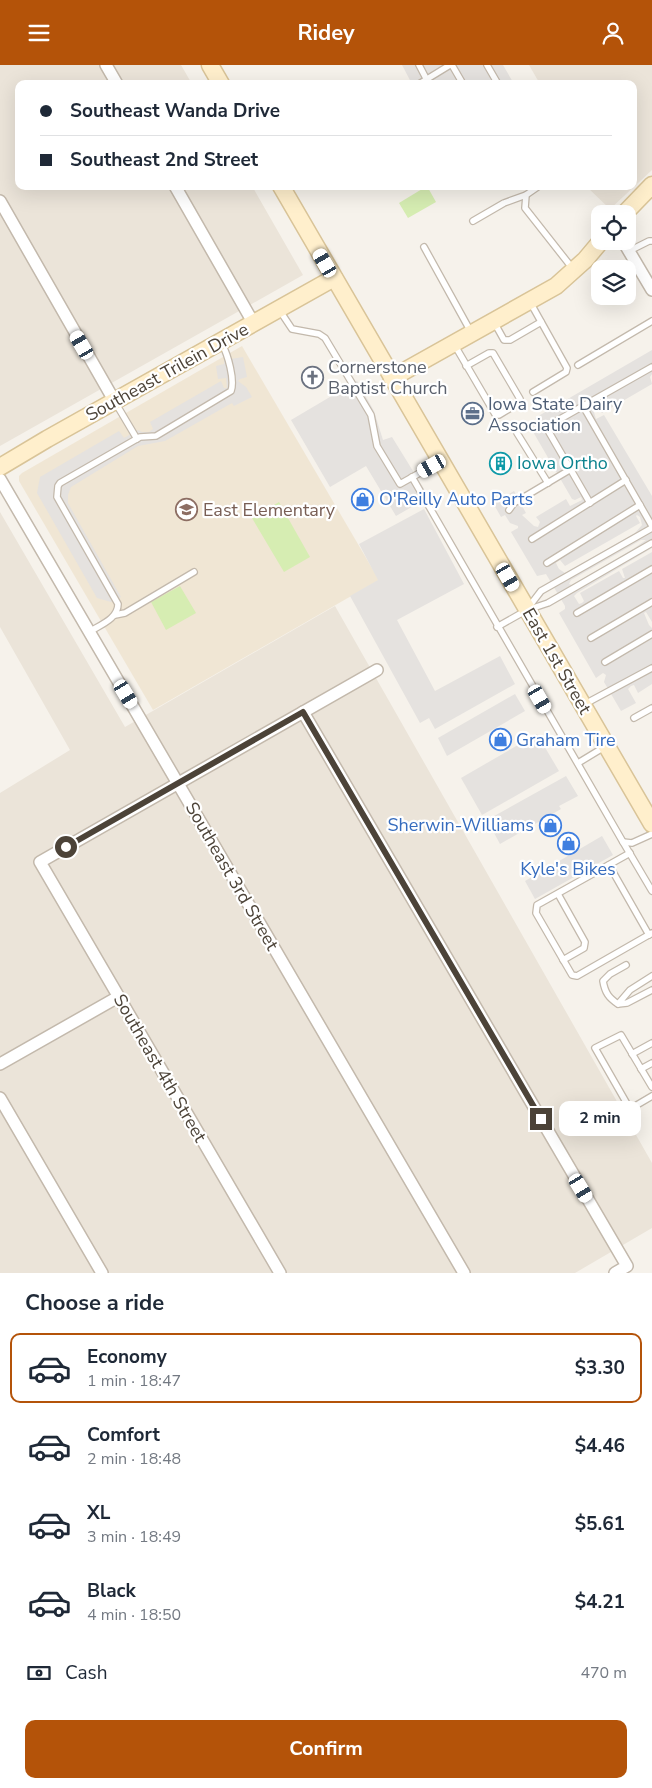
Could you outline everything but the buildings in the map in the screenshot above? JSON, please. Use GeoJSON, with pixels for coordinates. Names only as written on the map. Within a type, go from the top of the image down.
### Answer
{"type":"FeatureCollection","features":[{"type":"Feature","properties":{"kind":"main road"},"geometry":{"type":"LineString","coordinates":[[210,65],[219,80]]}},
{"type":"Feature","properties":{"kind":"main road"},"geometry":{"type":"LineString","coordinates":[[633,205],[652,185]]}},
{"type":"Feature","properties":{"kind":"main road","name":"East 1st Street"},"geometry":{"type":"LineString","coordinates":[[283,190],[652,824]]}},
{"type":"Feature","properties":{"kind":"main road"},"geometry":{"type":"LineString","coordinates":[[392,378],[556,286],[574,271],[593,250]]}},
{"type":"Feature","properties":{"kind":"main road","name":"Southeast Trilein Drive"},"geometry":{"type":"LineString","coordinates":[[0,467],[334,279]]}},
{"type":"Feature","properties":{"kind":"street"},"geometry":{"type":"LineString","coordinates":[[106,65],[115,80]]}},
{"type":"Feature","properties":{"kind":"street"},"geometry":{"type":"LineString","coordinates":[[177,190],[254,324]]}},
{"type":"Feature","properties":{"kind":"street"},"geometry":{"type":"LineString","coordinates":[[0,201],[115,401]]}},
{"type":"Feature","properties":{"kind":"street"},"geometry":{"type":"LineString","coordinates":[[628,250],[652,290]]}},
{"type":"Feature","properties":{"kind":"street","name":"Southeast 3rd Street"},"geometry":{"type":"LineString","coordinates":[[0,479],[464,1273]]}},
{"type":"Feature","properties":{"kind":"street"},"geometry":{"type":"LineString","coordinates":[[178,784],[376,670]]}},
{"type":"Feature","properties":{"kind":"street"},"geometry":{"type":"LineString","coordinates":[[303,712],[627,1266],[615,1273]]}},
{"type":"Feature","properties":{"kind":"street","name":"Southeast 4th Street"},"geometry":{"type":"LineString","coordinates":[[178,784],[40,862],[280,1273]]}},
{"type":"Feature","properties":{"kind":"street"},"geometry":{"type":"LineString","coordinates":[[0,1063],[118,997]]}},
{"type":"Feature","properties":{"kind":"street"},"geometry":{"type":"LineString","coordinates":[[0,1098],[102,1273]]}},
{"type":"Feature","properties":{"kind":"lane"},"geometry":{"type":"LineString","coordinates":[[418,65],[427,80]]}},
{"type":"Feature","properties":{"kind":"lane"},"geometry":{"type":"LineString","coordinates":[[429,80],[451,65],[460,80]]}},
{"type":"Feature","properties":{"kind":"lane"},"geometry":{"type":"LineString","coordinates":[[488,65],[496,80]]}},
{"type":"Feature","properties":{"kind":"lane"},"geometry":{"type":"LineString","coordinates":[[473,221],[504,203],[526,195],[533,190]]}},
{"type":"Feature","properties":{"kind":"lane"},"geometry":{"type":"LineString","coordinates":[[526,195],[525,208],[574,271]]}},
{"type":"Feature","properties":{"kind":"lane"},"geometry":{"type":"LineString","coordinates":[[636,244],[652,241]]}},
{"type":"Feature","properties":{"kind":"lane"},"geometry":{"type":"LineString","coordinates":[[424,247],[472,334]]}},
{"type":"Feature","properties":{"kind":"lane"},"geometry":{"type":"LineString","coordinates":[[530,302],[567,368],[566,372],[533,392]]}},
{"type":"Feature","properties":{"kind":"lane"},"geometry":{"type":"LineString","coordinates":[[279,309],[292,329],[319,334],[325,338],[371,415],[376,446],[400,484],[441,461]]}},
{"type":"Feature","properties":{"kind":"lane"},"geometry":{"type":"LineString","coordinates":[[578,365],[652,321]]}},
{"type":"Feature","properties":{"kind":"lane"},"geometry":{"type":"LineString","coordinates":[[494,322],[504,339],[510,340],[541,322]]}},
{"type":"Feature","properties":{"kind":"lane"},"geometry":{"type":"LineString","coordinates":[[115,615],[118,609],[117,601],[56,494],[60,483],[137,439],[156,436],[231,391],[232,386],[227,353],[221,342]]}},
{"type":"Feature","properties":{"kind":"lane"},"geometry":{"type":"LineString","coordinates":[[454,344],[466,366],[495,415],[499,415],[519,403],[520,399],[493,353],[489,353],[466,366]]}},
{"type":"Feature","properties":{"kind":"lane"},"geometry":{"type":"LineString","coordinates":[[590,503],[546,427],[652,367]]}},
{"type":"Feature","properties":{"kind":"lane"},"geometry":{"type":"LineString","coordinates":[[115,401],[137,439]]}},
{"type":"Feature","properties":{"kind":"lane"},"geometry":{"type":"LineString","coordinates":[[527,610],[541,591],[652,527],[583,406]]}},
{"type":"Feature","properties":{"kind":"lane"},"geometry":{"type":"LineString","coordinates":[[518,433],[548,483]]}},
{"type":"Feature","properties":{"kind":"lane"},"geometry":{"type":"LineString","coordinates":[[509,509],[514,503],[571,469]]}},
{"type":"Feature","properties":{"kind":"lane"},"geometry":{"type":"LineString","coordinates":[[412,477],[652,891]]}},
{"type":"Feature","properties":{"kind":"lane"},"geometry":{"type":"LineString","coordinates":[[532,539],[626,480]]}},
{"type":"Feature","properties":{"kind":"lane"},"geometry":{"type":"LineString","coordinates":[[547,563],[640,505]]}},
{"type":"Feature","properties":{"kind":"lane"},"geometry":{"type":"LineString","coordinates":[[498,627],[527,610],[548,603],[652,543]]}},
{"type":"Feature","properties":{"kind":"lane"},"geometry":{"type":"LineString","coordinates":[[576,613],[652,569]]}},
{"type":"Feature","properties":{"kind":"lane"},"geometry":{"type":"LineString","coordinates":[[89,632],[115,615],[125,613],[194,573]]}},
{"type":"Feature","properties":{"kind":"lane"},"geometry":{"type":"LineString","coordinates":[[591,638],[652,602]]}},
{"type":"Feature","properties":{"kind":"lane"},"geometry":{"type":"LineString","coordinates":[[605,662],[652,634]]}},
{"type":"Feature","properties":{"kind":"lane"},"geometry":{"type":"LineString","coordinates":[[583,705],[652,668]]}},
{"type":"Feature","properties":{"kind":"lane"},"geometry":{"type":"LineString","coordinates":[[634,718],[652,708]]}},
{"type":"Feature","properties":{"kind":"lane"},"geometry":{"type":"LineString","coordinates":[[578,763],[607,746]]}},
{"type":"Feature","properties":{"kind":"lane"},"geometry":{"type":"LineString","coordinates":[[623,842],[632,843],[652,834]]}},
{"type":"Feature","properties":{"kind":"lane"},"geometry":{"type":"LineString","coordinates":[[609,865],[651,934],[577,976],[572,975],[536,913],[537,905],[630,853]]}},
{"type":"Feature","properties":{"kind":"lane"},"geometry":{"type":"LineString","coordinates":[[558,894],[585,942],[584,948],[563,960]]}},
{"type":"Feature","properties":{"kind":"lane"},"geometry":{"type":"LineString","coordinates":[[626,965],[610,973],[603,981],[610,999],[618,1004],[627,1003],[652,989]]}},
{"type":"Feature","properties":{"kind":"lane"},"geometry":{"type":"LineString","coordinates":[[618,1004],[630,990],[652,976]]}},
{"type":"Feature","properties":{"kind":"lane"},"geometry":{"type":"LineString","coordinates":[[652,1087],[621,1035],[595,1048],[630,1109],[652,1096]]}},
{"type":"Feature","properties":{"kind":"lane"},"geometry":{"type":"LineString","coordinates":[[632,1054],[652,1043]]}},
{"type":"Feature","properties":{"kind":"lane"},"geometry":{"type":"LineString","coordinates":[[641,1069],[652,1063]]}},
{"type":"Feature","properties":{"kind":"shaded area"},"geometry":{"type":"Polygon","coordinates":[[[0,65],[181,65],[190,80],[15,80],[15,190],[254,190],[303,275],[0,446],[0,65]]]}},
{"type":"Feature","properties":{"kind":"shaded area"},"geometry":{"type":"Polygon","coordinates":[[[402,65],[503,65],[512,80],[410,80],[402,65]]]}},
{"type":"Feature","properties":{"kind":"shaded area"},"geometry":{"type":"Polygon","coordinates":[[[529,65],[652,65],[652,170],[637,184],[637,80],[538,80],[529,65]]]}},
{"type":"Feature","properties":{"kind":"shaded area"},"geometry":{"type":"Polygon","coordinates":[[[590,190],[630,190],[614,205],[606,205],[590,190]]]}},
{"type":"Feature","properties":{"kind":"shaded area","name":"East Elementary"},"geometry":{"type":"Polygon","coordinates":[[[242,346],[379,580],[153,710],[19,481],[19,476],[242,346]]]}},
{"type":"Feature","properties":{"kind":"shaded area"},"geometry":{"type":"Polygon","coordinates":[[[652,350],[652,374],[650,377],[652,384],[602,413],[598,406],[593,409],[596,419],[604,415],[652,496],[652,548],[574,596],[579,604],[582,603],[584,601],[580,593],[619,571],[623,578],[625,578],[622,569],[652,552],[652,622],[646,612],[644,613],[652,628],[652,684],[638,693],[634,685],[631,686],[628,689],[636,703],[621,711],[604,682],[606,675],[603,673],[596,678],[559,613],[565,609],[565,606],[546,574],[537,576],[511,532],[518,528],[518,526],[510,523],[505,515],[501,517],[493,503],[509,496],[514,491],[526,513],[522,515],[534,526],[538,527],[540,522],[536,517],[566,499],[570,506],[582,500],[581,497],[575,500],[572,499],[532,430],[539,426],[535,418],[652,350]],[[637,515],[640,523],[565,566],[560,560],[556,563],[559,569],[565,573],[635,533],[642,525],[640,517],[637,515]],[[641,540],[571,580],[569,584],[572,585],[646,540],[641,540]]]}},
{"type":"Feature","properties":{"kind":"shaded area"},"geometry":{"type":"Polygon","coordinates":[[[243,357],[247,377],[238,381],[246,387],[252,397],[234,406],[232,403],[165,441],[138,446],[71,487],[68,503],[121,597],[111,602],[97,598],[37,493],[40,477],[119,431],[124,438],[138,430],[149,432],[153,429],[150,422],[221,381],[224,388],[227,388],[226,378],[218,379],[216,366],[224,364],[224,360],[243,357]]]}},
{"type":"Feature","properties":{"kind":"shaded area"},"geometry":{"type":"Polygon","coordinates":[[[357,381],[374,411],[383,440],[392,437],[429,497],[396,516],[366,466],[330,487],[291,420],[357,381]]]}},
{"type":"Feature","properties":{"kind":"shaded area"},"geometry":{"type":"Polygon","coordinates":[[[424,509],[464,584],[397,620],[435,691],[500,656],[515,684],[435,729],[429,718],[420,723],[350,596],[378,580],[359,544],[424,509]]]}},
{"type":"Feature","properties":{"kind":"shaded area"},"geometry":{"type":"Polygon","coordinates":[[[0,512],[125,727],[335,606],[652,1163],[652,1228],[575,1273],[0,1273],[0,793],[70,750],[0,627],[0,512]]]}},
{"type":"Feature","properties":{"kind":"shaded area"},"geometry":{"type":"Polygon","coordinates":[[[515,694],[525,711],[447,756],[438,738],[515,694]]]}},
{"type":"Feature","properties":{"kind":"shaded area"},"geometry":{"type":"Polygon","coordinates":[[[537,734],[559,771],[482,815],[461,778],[537,734]]]}},
{"type":"Feature","properties":{"kind":"shaded area"},"geometry":{"type":"Polygon","coordinates":[[[566,776],[578,796],[559,806],[561,809],[500,844],[487,820],[566,776]]]}},
{"type":"Feature","properties":{"kind":"shaded area"},"geometry":{"type":"Polygon","coordinates":[[[602,836],[613,855],[535,899],[525,881],[602,836]]]}},
{"type":"Feature","properties":{"kind":"green space"},"geometry":{"type":"Polygon","coordinates":[[[420,190],[429,190],[436,202],[408,218],[399,203],[420,190]]]}},
{"type":"Feature","properties":{"kind":"green space"},"geometry":{"type":"Polygon","coordinates":[[[279,502],[310,557],[284,572],[252,518],[279,502]]]}},
{"type":"Feature","properties":{"kind":"green space"},"geometry":{"type":"Polygon","coordinates":[[[180,586],[196,613],[166,630],[151,602],[180,586]]]}},
{"type":"Feature","properties":{"kind":"place","name":"Cornerstone Baptist Church"},"geometry":{"type":"Point","coordinates":[312,377]}},
{"type":"Feature","properties":{"kind":"place","name":"Iowa State Dairy Association"},"geometry":{"type":"Point","coordinates":[472,414]}},
{"type":"Feature","properties":{"kind":"place","name":"Iowa Ortho"},"geometry":{"type":"Point","coordinates":[501,463]}},
{"type":"Feature","properties":{"kind":"place","name":"O'Reilly Auto Parts"},"geometry":{"type":"Point","coordinates":[363,499]}},
{"type":"Feature","properties":{"kind":"place","name":"East Elementary"},"geometry":{"type":"Point","coordinates":[187,510]}},
{"type":"Feature","properties":{"kind":"place","name":"Graham Tire"},"geometry":{"type":"Point","coordinates":[500,740]}},
{"type":"Feature","properties":{"kind":"place","name":"Sherwin-Williams"},"geometry":{"type":"Point","coordinates":[550,825]}},
{"type":"Feature","properties":{"kind":"place","name":"Kyle's Bikes"},"geometry":{"type":"Point","coordinates":[568,844]}},
{"type":"Feature","properties":{"kind":"route"},"geometry":{"type":"LineString","coordinates":[[66,847],[303,712],[541,1119]]}}]}
